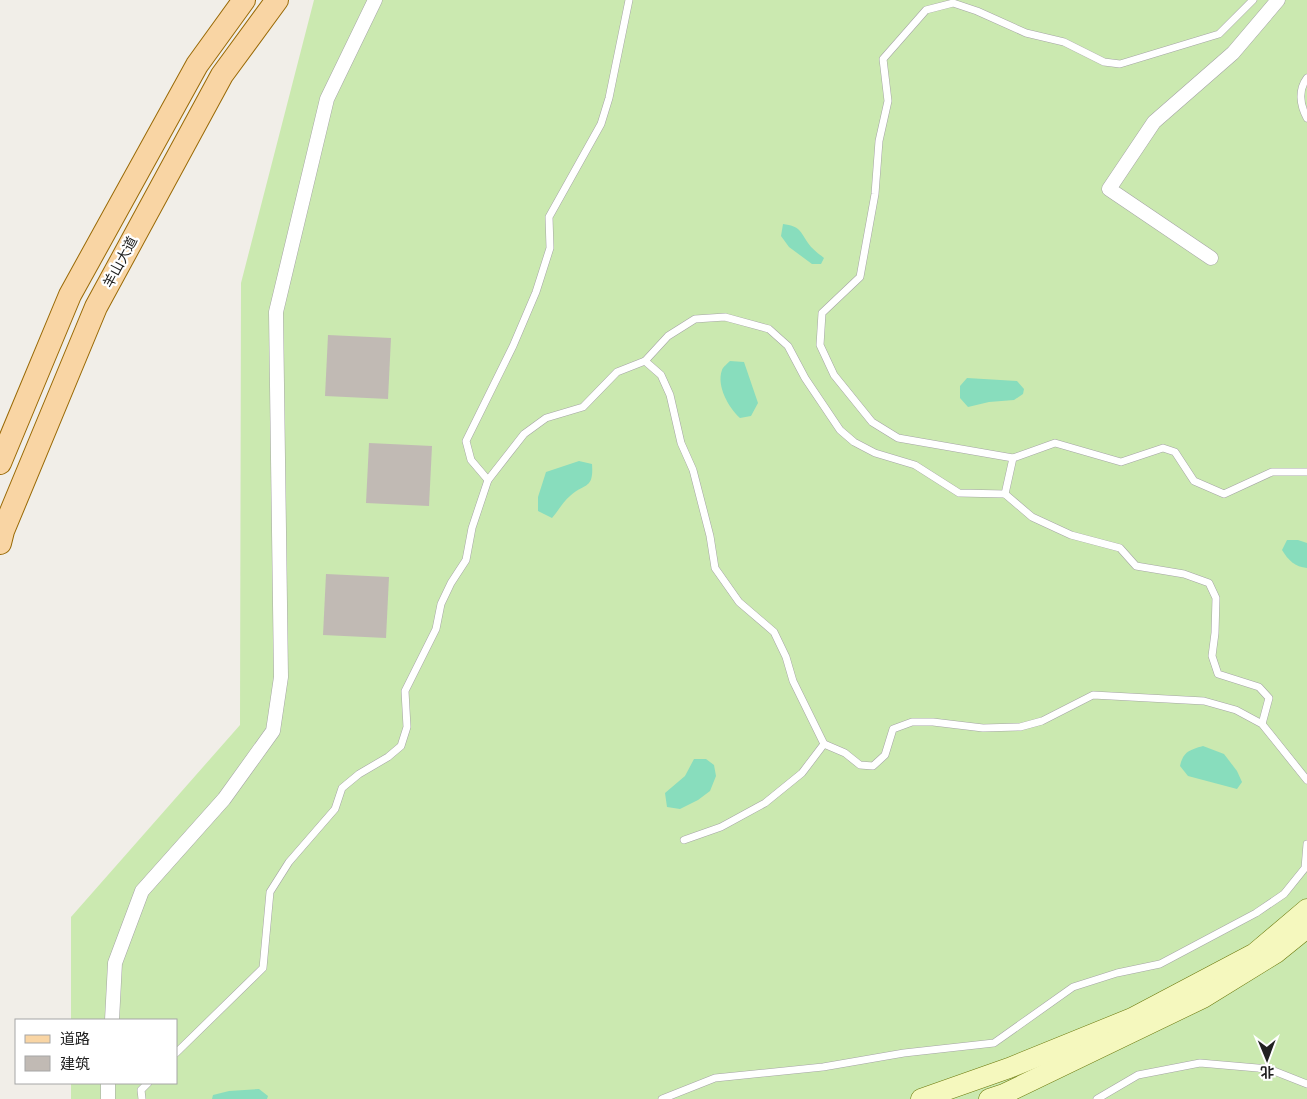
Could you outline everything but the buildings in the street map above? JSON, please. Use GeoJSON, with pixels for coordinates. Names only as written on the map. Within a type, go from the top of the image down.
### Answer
{"type":"FeatureCollection","features":[{"type":"Feature","properties":{"kind":"main road","name":"羊山大道"},"geometry":{"type":"LineString","coordinates":[[0,463],[70,296],[198,65],[244,0]]}},
{"type":"Feature","properties":{"kind":"main road","name":"羊山大道"},"geometry":{"type":"LineString","coordinates":[[0,543],[96,307],[222,75],[277,0]]}},
{"type":"Feature","properties":{"kind":"street"},"geometry":{"type":"LineString","coordinates":[[112,1019],[115,963],[142,891],[224,799],[273,731],[281,677],[276,312],[327,99],[375,0]]}},
{"type":"Feature","properties":{"kind":"street"},"geometry":{"type":"LineString","coordinates":[[1211,258],[1109,189],[1154,122],[1233,53],[1278,0]]}},
{"type":"Feature","properties":{"kind":"street"},"geometry":{"type":"LineString","coordinates":[[921,1099],[1009,1068],[1132,1018],[1255,953],[1307,909]]}},
{"type":"Feature","properties":{"kind":"street"},"geometry":{"type":"LineString","coordinates":[[989,1099],[1004,1094],[1203,998],[1276,953],[1307,928]]}},
{"type":"Feature","properties":{"kind":"street"},"geometry":{"type":"LineString","coordinates":[[108,1084],[108,1099]]}},
{"type":"Feature","properties":{"kind":"lane"},"geometry":{"type":"LineString","coordinates":[[488,480],[471,460],[466,441],[513,346],[536,292],[550,248],[549,217],[601,124],[609,98],[628,0]]}},
{"type":"Feature","properties":{"kind":"lane"},"geometry":{"type":"LineString","coordinates":[[1253,0],[1219,34],[1120,64],[1104,62],[1064,42],[1026,33],[977,11],[953,3],[926,10],[883,58],[888,101],[879,141],[875,194],[860,276],[822,313],[820,345],[834,375],[872,422],[898,438],[1013,458],[1054,444],[1121,462],[1164,448],[1175,452],[1194,482],[1224,494],[1243,487],[1272,472],[1307,472]]}},
{"type":"Feature","properties":{"kind":"lane"},"geometry":{"type":"LineString","coordinates":[[1307,78],[1302,86],[1302,108],[1307,118]]}},
{"type":"Feature","properties":{"kind":"lane"},"geometry":{"type":"LineString","coordinates":[[178,1051],[263,968],[270,892],[289,862],[334,809],[342,788],[359,774],[388,757],[401,746],[407,727],[404,691],[436,629],[442,604],[451,583],[466,560],[472,528],[488,480],[524,434],[546,418],[583,407],[617,372],[644,361],[668,336],[695,319],[725,317],[769,329],[788,346],[805,378],[840,430],[854,442],[875,453],[915,465],[959,493],[1005,494],[1032,517],[1072,535],[1120,548],[1136,566],[1184,574],[1209,583],[1216,598],[1212,656],[1218,674],[1259,687],[1269,698],[1262,724]]}},
{"type":"Feature","properties":{"kind":"lane"},"geometry":{"type":"LineString","coordinates":[[644,361],[661,375],[670,395],[681,443],[693,470],[710,536],[715,568],[740,602],[774,632],[786,657],[793,682],[824,744],[845,753],[860,765],[873,766],[885,755],[893,729],[912,722],[933,722],[982,728],[1020,727],[1042,721],[1093,695],[1204,701],[1236,710],[1262,724],[1307,780]]}},
{"type":"Feature","properties":{"kind":"lane"},"geometry":{"type":"LineString","coordinates":[[1005,494],[1013,458]]}},
{"type":"Feature","properties":{"kind":"lane"},"geometry":{"type":"LineString","coordinates":[[684,840],[721,827],[765,803],[802,773],[824,744]]}},
{"type":"Feature","properties":{"kind":"lane"},"geometry":{"type":"LineString","coordinates":[[662,1099],[715,1078],[824,1067],[904,1053],[994,1043],[1073,987],[1117,973],[1160,964],[1256,913],[1284,894],[1306,870],[1307,844]]}},
{"type":"Feature","properties":{"kind":"lane"},"geometry":{"type":"LineString","coordinates":[[1097,1099],[1138,1074],[1200,1063],[1269,1070],[1307,1084]]}},
{"type":"Feature","properties":{"kind":"lane"},"geometry":{"type":"LineString","coordinates":[[142,1099],[141,1090],[147,1084]]}},
{"type":"Feature","properties":{"kind":"green space"},"geometry":{"type":"Polygon","coordinates":[[[314,0],[1307,0],[1307,1099],[71,1099],[71,1084],[178,1084],[178,1019],[71,1019],[71,917],[240,725],[241,283],[314,0]]]}},
{"type":"Feature","properties":{"kind":"green space"},"geometry":{"type":"Polygon","coordinates":[[[783,224],[793,226],[799,230],[811,247],[824,258],[821,264],[812,264],[789,247],[781,236],[783,224]]]}},
{"type":"Feature","properties":{"kind":"green space"},"geometry":{"type":"Polygon","coordinates":[[[730,361],[744,362],[758,403],[751,416],[740,418],[732,409],[722,390],[721,376],[723,369],[730,361]]]}},
{"type":"Feature","properties":{"kind":"green space"},"geometry":{"type":"Polygon","coordinates":[[[967,378],[1017,381],[1024,389],[1023,394],[1014,400],[989,402],[968,407],[960,398],[960,386],[967,378]]]}},
{"type":"Feature","properties":{"kind":"green space"},"geometry":{"type":"Polygon","coordinates":[[[579,461],[592,464],[590,482],[567,498],[552,518],[538,511],[538,497],[546,472],[579,461]]]}},
{"type":"Feature","properties":{"kind":"green space"},"geometry":{"type":"Polygon","coordinates":[[[1287,540],[1298,540],[1307,543],[1307,568],[1295,565],[1284,554],[1282,550],[1287,540]]]}},
{"type":"Feature","properties":{"kind":"green space"},"geometry":{"type":"Polygon","coordinates":[[[1203,746],[1224,754],[1237,771],[1242,782],[1237,789],[1188,776],[1180,766],[1187,752],[1203,746]]]}},
{"type":"Feature","properties":{"kind":"green space"},"geometry":{"type":"Polygon","coordinates":[[[694,759],[706,759],[714,765],[716,776],[710,791],[698,800],[680,809],[667,807],[665,793],[685,776],[694,759]]]}},
{"type":"Feature","properties":{"kind":"green space"},"geometry":{"type":"Polygon","coordinates":[[[259,1089],[268,1096],[267,1099],[212,1099],[213,1095],[229,1091],[259,1089]]]}}]}
